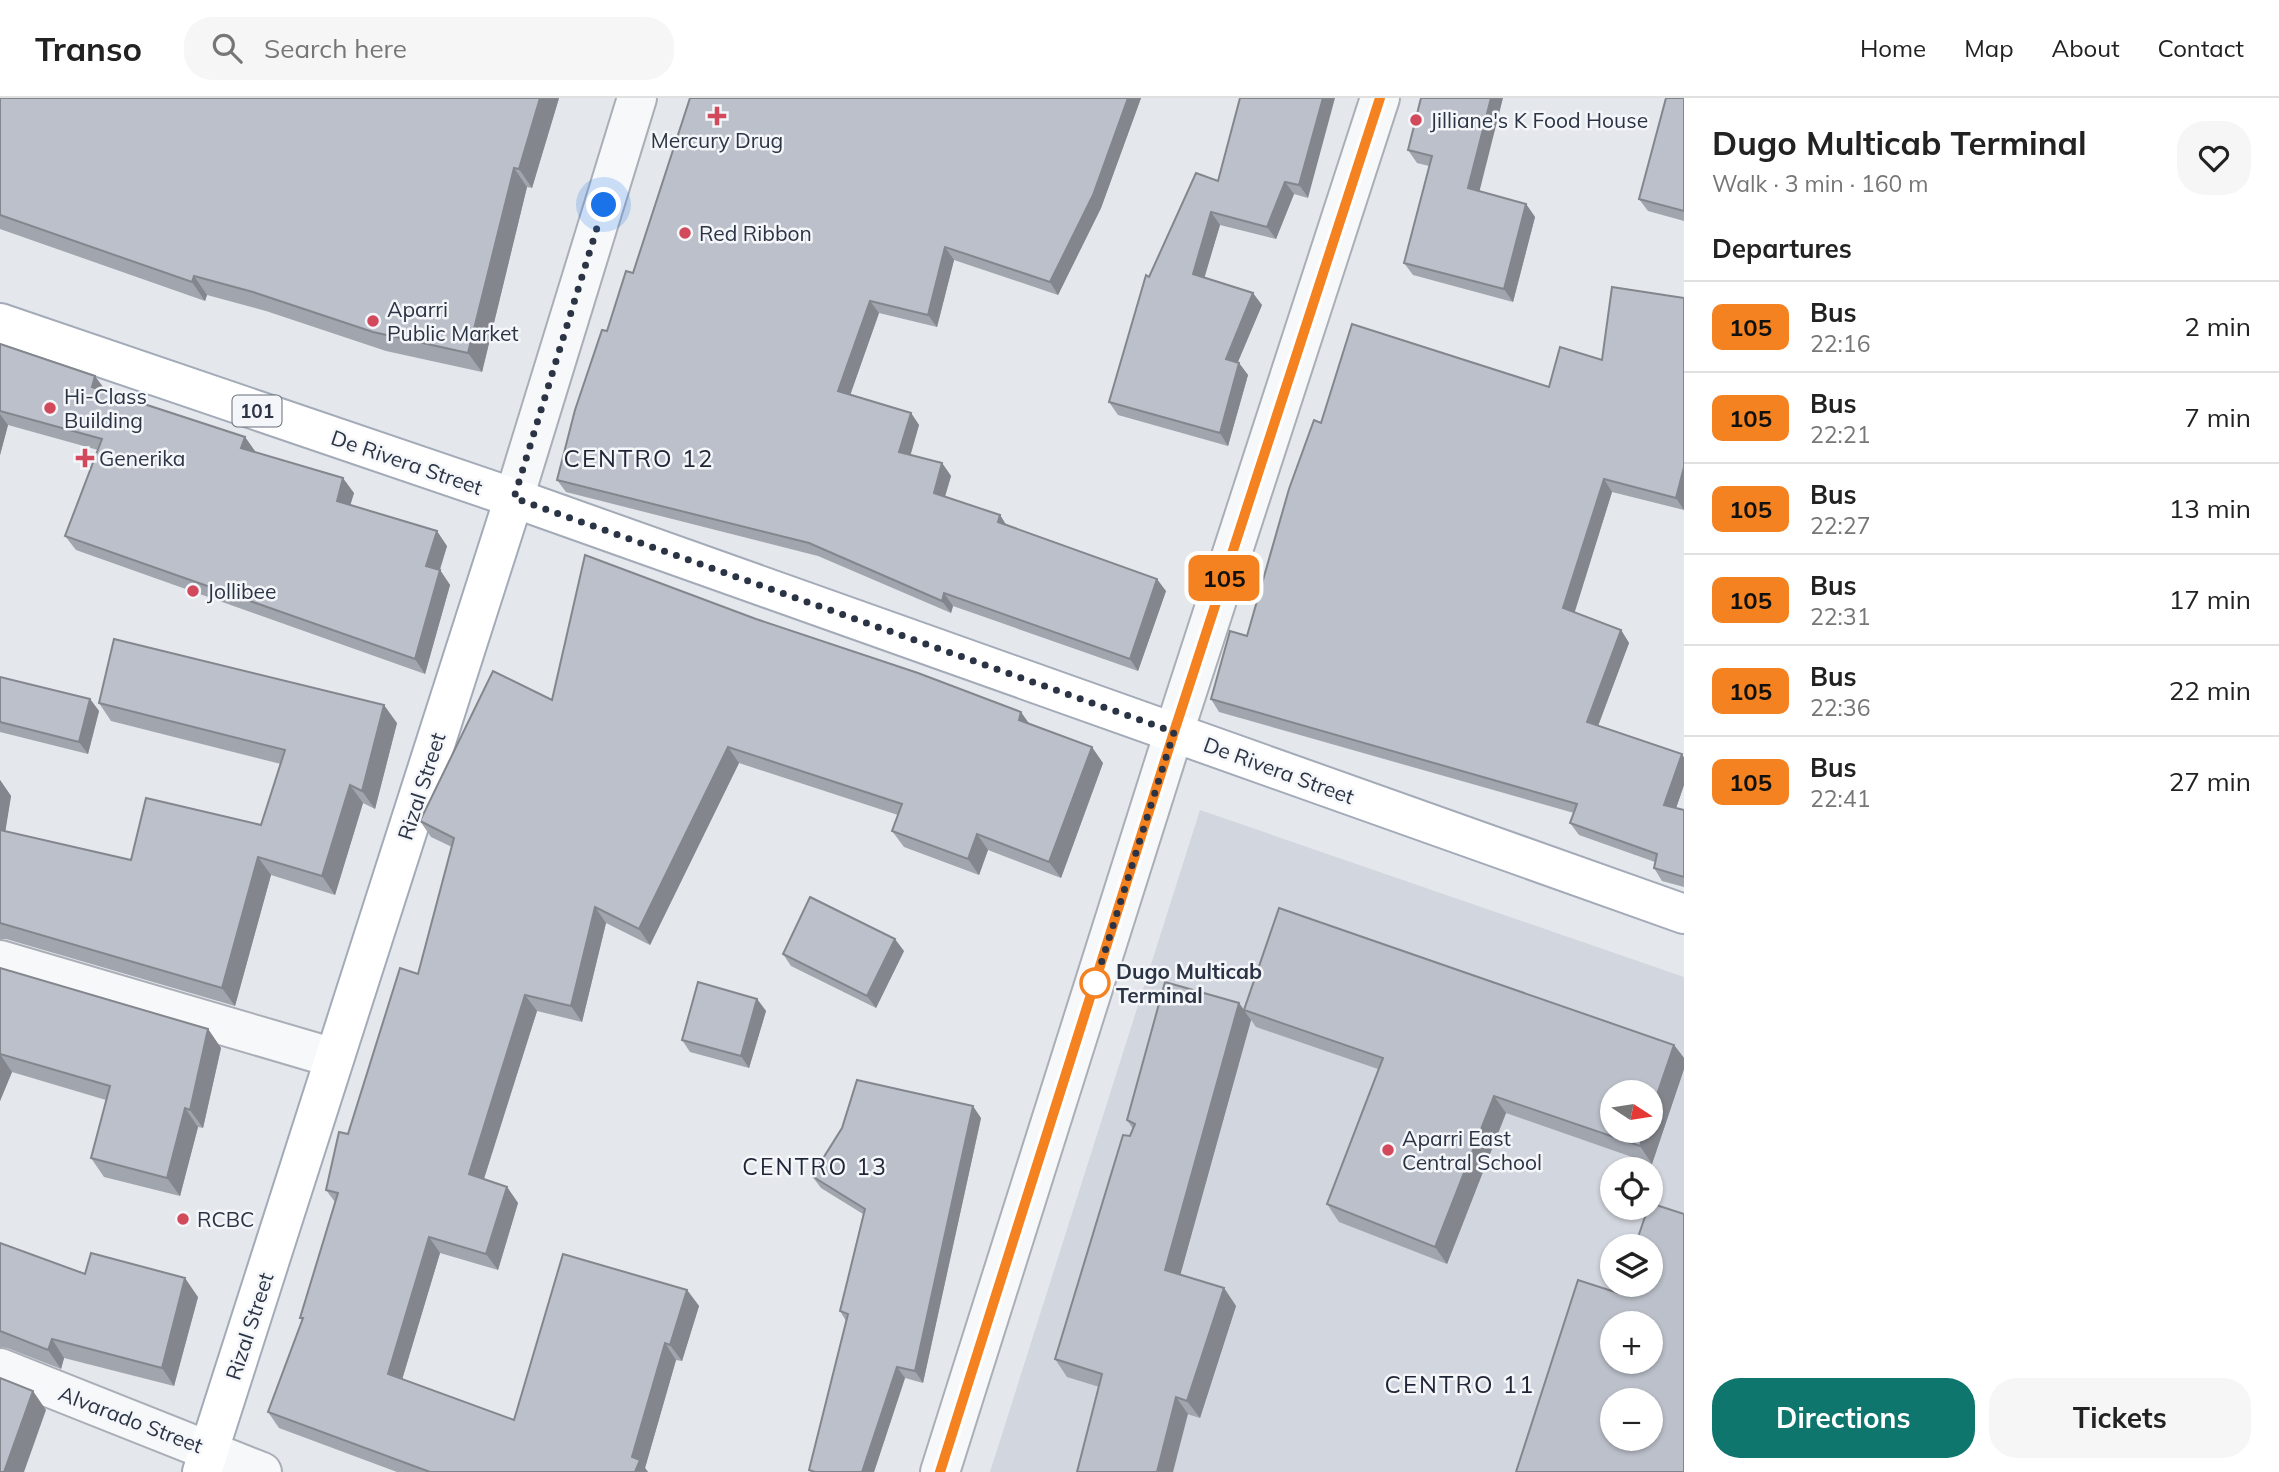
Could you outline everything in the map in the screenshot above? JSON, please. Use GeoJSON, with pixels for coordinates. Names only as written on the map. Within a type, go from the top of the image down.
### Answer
{"type":"FeatureCollection","features":[{"type":"Feature","properties":{"kind":"main road","name":"De Rivera Street"},"geometry":{"type":"LineString","coordinates":[[0,323],[514,498],[1684,914]]}},
{"type":"Feature","properties":{"kind":"main road","name":"Rizal Street"},"geometry":{"type":"LineString","coordinates":[[206,1460],[514,498]]}},
{"type":"Feature","properties":{"kind":"street","name":"Rizal Street"},"geometry":{"type":"LineString","coordinates":[[514,498],[637,98]]}},
{"type":"Feature","properties":{"kind":"street"},"geometry":{"type":"LineString","coordinates":[[940,1472],[1174,732],[1380,98]]}},
{"type":"Feature","properties":{"kind":"street"},"geometry":{"type":"LineString","coordinates":[[0,960],[334,1058]]}},
{"type":"Feature","properties":{"kind":"street","name":"Alvarado Street"},"geometry":{"type":"LineString","coordinates":[[0,1368],[206,1460],[262,1472]]}},
{"type":"Feature","properties":{"kind":"shaded area","name":"Aparri East Central School"},"geometry":{"type":"Polygon","coordinates":[[[1200,810],[1684,977],[1684,1472],[990,1472],[1200,810]]]}},
{"type":"Feature","properties":{"kind":"building","name":"Aparri Public Market"},"geometry":{"type":"Polygon","coordinates":[[[0,98],[540,98],[519,169],[514,168],[468,353],[373,332],[253,292],[194,276],[192,282],[0,215],[0,98]]]}},
{"type":"Feature","properties":{"kind":"building"},"geometry":{"type":"Polygon","coordinates":[[[690,98],[1128,98],[1093,195],[1050,282],[945,247],[928,315],[870,301],[838,391],[911,413],[899,452],[942,463],[934,493],[1000,515],[998,522],[1157,579],[1130,659],[944,593],[942,601],[809,543],[557,480],[575,410],[602,330],[607,331],[626,271],[633,273],[690,98]]]}},
{"type":"Feature","properties":{"kind":"building"},"geometry":{"type":"Polygon","coordinates":[[[1240,98],[1323,98],[1299,185],[1285,182],[1267,227],[1211,212],[1193,274],[1253,293],[1226,359],[1239,363],[1220,433],[1109,402],[1146,275],[1149,277],[1196,173],[1218,181],[1240,98]]]}},
{"type":"Feature","properties":{"kind":"building"},"geometry":{"type":"Polygon","coordinates":[[[1421,98],[1491,98],[1468,188],[1526,204],[1504,289],[1404,263],[1432,156],[1408,150],[1421,98]]]}},
{"type":"Feature","properties":{"kind":"building"},"geometry":{"type":"Polygon","coordinates":[[[1666,98],[1684,98],[1684,211],[1639,199],[1666,98]]]}},
{"type":"Feature","properties":{"kind":"building"},"geometry":{"type":"Polygon","coordinates":[[[1612,287],[1684,298],[1684,467],[1676,498],[1604,479],[1563,608],[1621,630],[1587,722],[1682,754],[1664,805],[1684,810],[1684,877],[1654,868],[1657,854],[1570,823],[1577,804],[1211,699],[1230,631],[1247,636],[1289,489],[1314,420],[1321,423],[1352,324],[1549,387],[1560,347],[1602,360],[1612,287]]]}},
{"type":"Feature","properties":{"kind":"building"},"geometry":{"type":"Polygon","coordinates":[[[0,344],[95,376],[92,387],[245,437],[241,448],[343,478],[337,501],[437,531],[426,566],[440,570],[415,659],[65,536],[102,439],[0,411],[0,344]]]}},
{"type":"Feature","properties":{"kind":"building"},"geometry":{"type":"Polygon","coordinates":[[[585,555],[756,619],[918,673],[1021,712],[1019,720],[1092,747],[1049,862],[977,834],[968,859],[892,831],[902,804],[728,747],[639,929],[595,907],[571,1006],[525,995],[469,1174],[507,1187],[486,1254],[429,1237],[388,1374],[514,1420],[563,1254],[687,1290],[670,1345],[665,1343],[632,1457],[640,1460],[635,1472],[430,1472],[268,1412],[303,1318],[300,1318],[338,1193],[326,1190],[339,1132],[348,1134],[400,968],[418,974],[454,838],[420,821],[493,671],[552,700],[585,555]]]}},
{"type":"Feature","properties":{"kind":"building"},"geometry":{"type":"Polygon","coordinates":[[[114,639],[384,705],[362,791],[350,785],[322,876],[258,857],[222,988],[0,923],[0,830],[131,860],[146,798],[261,825],[285,750],[99,703],[114,639]]]}},
{"type":"Feature","properties":{"kind":"building"},"geometry":{"type":"Polygon","coordinates":[[[0,677],[90,699],[79,742],[0,722],[0,677]]]}},
{"type":"Feature","properties":{"kind":"building"},"geometry":{"type":"Polygon","coordinates":[[[810,897],[895,939],[867,996],[783,954],[810,897]]]}},
{"type":"Feature","properties":{"kind":"building"},"geometry":{"type":"Polygon","coordinates":[[[1279,908],[1674,1045],[1662,1080],[1600,1080],[1600,1132],[1494,1096],[1435,1247],[1327,1204],[1383,1058],[1244,1010],[1279,908]]]}},
{"type":"Feature","properties":{"kind":"building"},"geometry":{"type":"Polygon","coordinates":[[[0,968],[208,1029],[190,1110],[185,1108],[167,1178],[91,1158],[110,1086],[0,1054],[0,968]]]}},
{"type":"Feature","properties":{"kind":"building"},"geometry":{"type":"Polygon","coordinates":[[[698,982],[757,999],[741,1056],[682,1040],[698,982]]]}},
{"type":"Feature","properties":{"kind":"building"},"geometry":{"type":"Polygon","coordinates":[[[1165,982],[1239,1003],[1165,1270],[1224,1288],[1187,1401],[1176,1397],[1157,1472],[1077,1472],[1102,1374],[1055,1359],[1123,1135],[1130,1136],[1135,1124],[1127,1120],[1165,982]]]}},
{"type":"Feature","properties":{"kind":"building"},"geometry":{"type":"Polygon","coordinates":[[[857,1080],[973,1106],[915,1371],[897,1367],[862,1472],[815,1472],[809,1470],[848,1314],[840,1311],[865,1209],[812,1176],[842,1128],[857,1080]]]}},
{"type":"Feature","properties":{"kind":"building"},"geometry":{"type":"Polygon","coordinates":[[[1663,1207],[1684,1214],[1684,1472],[1516,1472],[1578,1280],[1600,1287],[1600,1297],[1663,1297],[1663,1234],[1639,1234],[1644,1220],[1663,1220],[1663,1207]]]}},
{"type":"Feature","properties":{"kind":"building"},"geometry":{"type":"Polygon","coordinates":[[[0,1243],[85,1274],[91,1253],[185,1278],[162,1368],[52,1339],[48,1350],[0,1331],[0,1243]]]}},
{"type":"Feature","properties":{"kind":"building"},"geometry":{"type":"Polygon","coordinates":[[[0,1378],[33,1391],[4,1472],[0,1472],[0,1378]]]}},
{"type":"Feature","properties":{"kind":"bus line","name":"105"},"geometry":{"type":"LineString","coordinates":[[940,1472],[1174,732],[1380,98]]}},
{"type":"Feature","properties":{"kind":"place","name":"Mercury Drug"},"geometry":{"type":"Point","coordinates":[717,116]}},
{"type":"Feature","properties":{"kind":"place","name":"Jilliane's K Food House"},"geometry":{"type":"Point","coordinates":[1416,120]}},
{"type":"Feature","properties":{"kind":"place","name":"Red Ribbon"},"geometry":{"type":"Point","coordinates":[685,233]}},
{"type":"Feature","properties":{"kind":"place","name":"Aparri Public Market"},"geometry":{"type":"Point","coordinates":[373,321]}},
{"type":"Feature","properties":{"kind":"place","name":"Hi-Class Building"},"geometry":{"type":"Point","coordinates":[50,408]}},
{"type":"Feature","properties":{"kind":"place","name":"Generika"},"geometry":{"type":"Point","coordinates":[85,458]}},
{"type":"Feature","properties":{"kind":"place","name":"Jollibee"},"geometry":{"type":"Point","coordinates":[193,591]}},
{"type":"Feature","properties":{"kind":"place","name":"Dugo Multicab Terminal"},"geometry":{"type":"Point","coordinates":[1095,983]}},
{"type":"Feature","properties":{"kind":"place","name":"Aparri East Central School"},"geometry":{"type":"Point","coordinates":[1388,1150]}},
{"type":"Feature","properties":{"kind":"place","name":"RCBC"},"geometry":{"type":"Point","coordinates":[183,1219]}},
{"type":"Feature","properties":{"kind":"district","name":"CENTRO 12"},"geometry":{"type":"Point","coordinates":[639,458]}},
{"type":"Feature","properties":{"kind":"district","name":"CENTRO 13"},"geometry":{"type":"Point","coordinates":[815,1166]}},
{"type":"Feature","properties":{"kind":"district","name":"CENTRO 11"},"geometry":{"type":"Point","coordinates":[1460,1384]}},
{"type":"Feature","properties":{"kind":"route"},"geometry":{"type":"LineString","coordinates":[[604,205],[514,498],[1174,732],[1095,983]]}}]}
